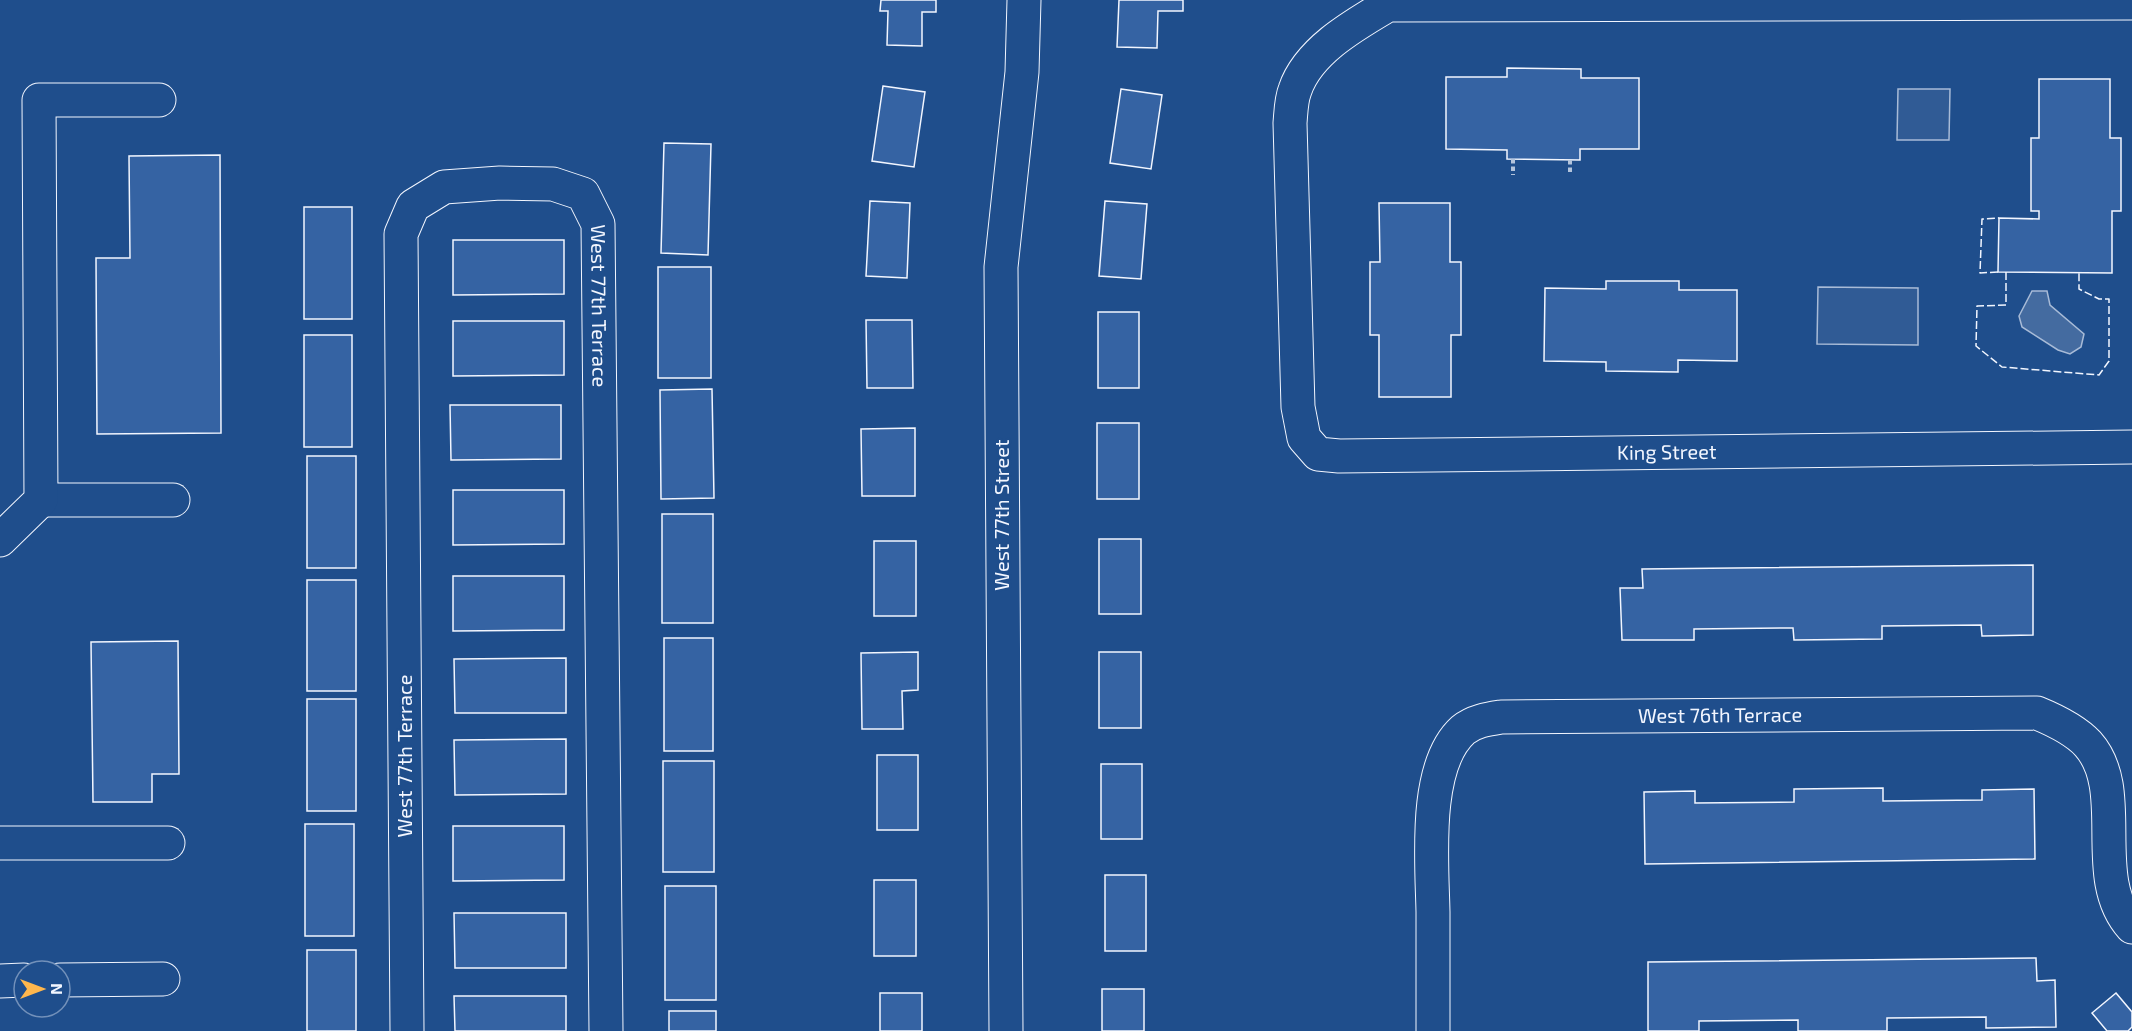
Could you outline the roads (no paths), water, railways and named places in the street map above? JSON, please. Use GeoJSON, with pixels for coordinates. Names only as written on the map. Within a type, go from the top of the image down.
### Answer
{"type":"FeatureCollection","features":[{"type":"Feature","properties":{"kind":"street","name":"West 77th Street"},"geometry":{"type":"LineString","coordinates":[[1006,1031],[1001,267],[1022,72],[1024,0]]}},
{"type":"Feature","properties":{"kind":"street","name":"King Street"},"geometry":{"type":"LineString","coordinates":[[2132,3],[1388,5],[1332,42],[1307,66],[1294,91],[1290,123],[1298,407],[1304,438],[1318,454],[1339,456],[2132,447]]}},
{"type":"Feature","properties":{"kind":"street"},"geometry":{"type":"LineString","coordinates":[[41,500],[39,100],[159,100]]}},
{"type":"Feature","properties":{"kind":"street","name":"West 77th Terrace"},"geometry":{"type":"LineString","coordinates":[[407,1031],[401,234],[413,206],[444,187],[500,183],[553,184],[583,194],[598,224],[606,1031]]}},
{"type":"Feature","properties":{"kind":"street"},"geometry":{"type":"LineString","coordinates":[[0,540],[41,500],[173,500]]}},
{"type":"Feature","properties":{"kind":"street","name":"West 76th Terrace"},"geometry":{"type":"LineString","coordinates":[[1433,1031],[1432,817],[1439,778],[1448,750],[1463,730],[1481,720],[1502,717],[2037,712],[2057,722],[2087,744],[2101,765],[2107,790],[2109,863],[2114,896],[2123,917],[2132,927]]}},
{"type":"Feature","properties":{"kind":"street"},"geometry":{"type":"LineString","coordinates":[[0,843],[168,843]]}},
{"type":"Feature","properties":{"kind":"street"},"geometry":{"type":"LineString","coordinates":[[72,980],[163,979]]}}]}
